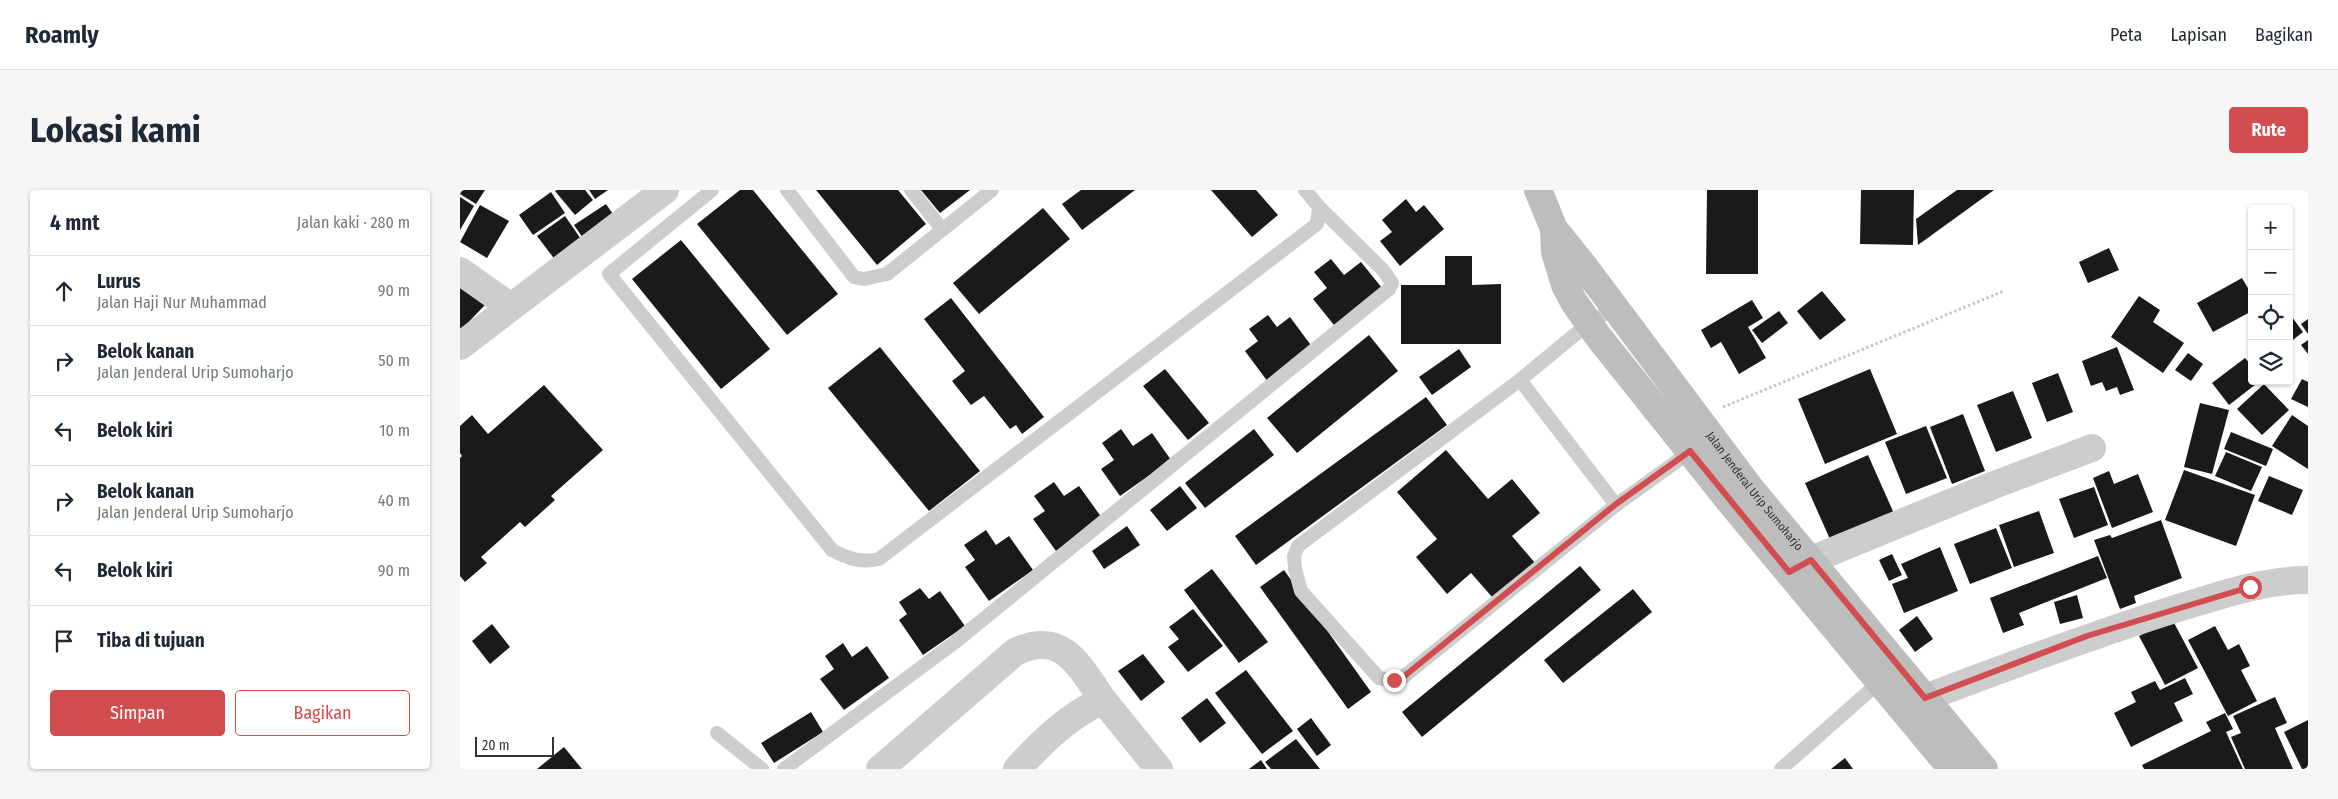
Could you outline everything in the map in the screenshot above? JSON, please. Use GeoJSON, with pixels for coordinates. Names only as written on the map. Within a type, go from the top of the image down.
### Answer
{"type":"FeatureCollection","features":[{"type":"Feature","properties":{"kind":"street"},"geometry":{"type":"LineString","coordinates":[[460,346],[665,190]]}},
{"type":"Feature","properties":{"kind":"street","name":"Jalan Jenderal Urip Sumoharjo"},"geometry":{"type":"LineString","coordinates":[[1538,190],[1554,229],[1559,269],[1574,302],[1589,323],[1700,436]]}},
{"type":"Feature","properties":{"kind":"street","name":"Jalan Jenderal Urip Sumoharjo"},"geometry":{"type":"LineString","coordinates":[[1554,229],[1615,308],[1700,436],[1800,566],[1914,704],[1984,769]]}},
{"type":"Feature","properties":{"kind":"street"},"geometry":{"type":"LineString","coordinates":[[460,271],[511,307]]}},
{"type":"Feature","properties":{"kind":"street"},"geometry":{"type":"LineString","coordinates":[[1800,566],[1994,485],[2092,448]]}},
{"type":"Feature","properties":{"kind":"street"},"geometry":{"type":"LineString","coordinates":[[1914,704],[2114,628],[2250,587],[2286,580],[2308,580]]}},
{"type":"Feature","properties":{"kind":"street"},"geometry":{"type":"LineString","coordinates":[[880,769],[1015,652],[1024,647],[1054,645],[1064,650],[1075,660],[1103,700],[1159,769]]}},
{"type":"Feature","properties":{"kind":"street"},"geometry":{"type":"LineString","coordinates":[[1016,769],[1051,732],[1085,709],[1103,700]]}},
{"type":"Feature","properties":{"kind":"street","name":"Jalan Jenderal Urip Sumoharjo"},"geometry":{"type":"LineString","coordinates":[[1914,704],[1952,769]]}},
{"type":"Feature","properties":{"kind":"lane"},"geometry":{"type":"LineString","coordinates":[[712,190],[609,274],[832,550],[862,561],[879,559],[1208,309],[1317,224],[1319,207]]}},
{"type":"Feature","properties":{"kind":"lane"},"geometry":{"type":"LineString","coordinates":[[787,190],[854,277],[864,279],[887,274],[992,190]]}},
{"type":"Feature","properties":{"kind":"lane"},"geometry":{"type":"LineString","coordinates":[[911,190],[942,229]]}},
{"type":"Feature","properties":{"kind":"lane"},"geometry":{"type":"LineString","coordinates":[[784,769],[954,644],[1389,290],[1392,283],[1383,270],[1319,207],[1305,190]]}},
{"type":"Feature","properties":{"kind":"lane"},"geometry":{"type":"LineString","coordinates":[[1615,308],[1589,323],[1520,380],[1298,546],[1294,556],[1295,569],[1301,591],[1379,678],[1394,680],[1402,678],[1700,436]]}},
{"type":"Feature","properties":{"kind":"lane"},"geometry":{"type":"LineString","coordinates":[[1520,380],[1616,504]]}},
{"type":"Feature","properties":{"kind":"lane"},"geometry":{"type":"LineString","coordinates":[[1780,769],[1889,675]]}},
{"type":"Feature","properties":{"kind":"lane"},"geometry":{"type":"LineString","coordinates":[[717,733],[762,769]]}},
{"type":"Feature","properties":{"kind":"path"},"geometry":{"type":"LineString","coordinates":[[1700,436],[2004,291]]}},
{"type":"Feature","properties":{"kind":"building"},"geometry":{"type":"Polygon","coordinates":[[[460,190],[485,190],[476,204],[460,194],[460,190]]]}},
{"type":"Feature","properties":{"kind":"building"},"geometry":{"type":"Polygon","coordinates":[[[585,190],[593,200],[575,215],[555,191],[585,190]]]}},
{"type":"Feature","properties":{"kind":"building"},"geometry":{"type":"Polygon","coordinates":[[[589,190],[608,190],[595,199],[589,190]]]}},
{"type":"Feature","properties":{"kind":"building"},"geometry":{"type":"Polygon","coordinates":[[[740,190],[753,190],[838,294],[787,335],[697,224],[740,190]]]}},
{"type":"Feature","properties":{"kind":"building"},"geometry":{"type":"Polygon","coordinates":[[[816,190],[898,190],[926,224],[877,265],[816,190]]]}},
{"type":"Feature","properties":{"kind":"building"},"geometry":{"type":"Polygon","coordinates":[[[921,190],[970,190],[940,213],[921,190]]]}},
{"type":"Feature","properties":{"kind":"building"},"geometry":{"type":"Polygon","coordinates":[[[1081,190],[1135,190],[1082,230],[1062,204],[1081,190]]]}},
{"type":"Feature","properties":{"kind":"building"},"geometry":{"type":"Polygon","coordinates":[[[1211,190],[1256,190],[1278,215],[1252,237],[1211,190]]]}},
{"type":"Feature","properties":{"kind":"building"},"geometry":{"type":"Polygon","coordinates":[[[1707,190],[1758,190],[1758,274],[1706,274],[1707,190]]]}},
{"type":"Feature","properties":{"kind":"building"},"geometry":{"type":"Polygon","coordinates":[[[1861,190],[1914,190],[1913,245],[1860,244],[1861,190]]]}},
{"type":"Feature","properties":{"kind":"building"},"geometry":{"type":"Polygon","coordinates":[[[1957,190],[1994,190],[1918,245],[1916,219],[1957,190]]]}},
{"type":"Feature","properties":{"kind":"building"},"geometry":{"type":"Polygon","coordinates":[[[551,192],[565,213],[533,235],[519,215],[551,192]]]}},
{"type":"Feature","properties":{"kind":"building"},"geometry":{"type":"Polygon","coordinates":[[[460,197],[474,206],[460,230],[460,197]]]}},
{"type":"Feature","properties":{"kind":"building"},"geometry":{"type":"Polygon","coordinates":[[[1406,199],[1416,212],[1424,205],[1444,229],[1400,266],[1380,241],[1392,232],[1382,220],[1406,199]]]}},
{"type":"Feature","properties":{"kind":"building"},"geometry":{"type":"Polygon","coordinates":[[[606,204],[617,220],[585,241],[574,225],[606,204]]]}},
{"type":"Feature","properties":{"kind":"building"},"geometry":{"type":"Polygon","coordinates":[[[480,205],[509,221],[487,258],[460,242],[480,205]]]}},
{"type":"Feature","properties":{"kind":"building"},"geometry":{"type":"Polygon","coordinates":[[[1043,208],[1070,239],[979,314],[953,283],[1043,208]]]}},
{"type":"Feature","properties":{"kind":"building"},"geometry":{"type":"Polygon","coordinates":[[[565,216],[583,242],[556,261],[537,236],[565,216]]]}},
{"type":"Feature","properties":{"kind":"building"},"geometry":{"type":"Polygon","coordinates":[[[681,240],[770,349],[721,389],[632,279],[681,240]]]}},
{"type":"Feature","properties":{"kind":"building"},"geometry":{"type":"Polygon","coordinates":[[[2109,248],[2119,270],[2088,283],[2079,262],[2109,248]]]}},
{"type":"Feature","properties":{"kind":"building"},"geometry":{"type":"Polygon","coordinates":[[[1445,256],[1472,256],[1472,285],[1501,284],[1501,344],[1401,344],[1401,285],[1445,285],[1445,256]]]}},
{"type":"Feature","properties":{"kind":"building"},"geometry":{"type":"Polygon","coordinates":[[[1331,259],[1344,275],[1361,262],[1382,288],[1334,325],[1313,299],[1327,288],[1314,272],[1331,259]]]}},
{"type":"Feature","properties":{"kind":"building"},"geometry":{"type":"Polygon","coordinates":[[[2242,278],[2248,288],[2248,313],[2213,332],[2197,303],[2242,278]]]}},
{"type":"Feature","properties":{"kind":"building"},"geometry":{"type":"Polygon","coordinates":[[[460,282],[485,305],[460,331],[460,282]]]}},
{"type":"Feature","properties":{"kind":"building"},"geometry":{"type":"Polygon","coordinates":[[[1822,291],[1846,320],[1820,340],[1797,311],[1822,291]]]}},
{"type":"Feature","properties":{"kind":"building"},"geometry":{"type":"Polygon","coordinates":[[[2139,296],[2160,310],[2153,322],[2184,343],[2163,373],[2111,337],[2139,296]]]}},
{"type":"Feature","properties":{"kind":"building"},"geometry":{"type":"Polygon","coordinates":[[[951,298],[1044,417],[1022,434],[1016,425],[1010,429],[984,396],[971,405],[952,381],[965,371],[924,319],[951,298]]]}},
{"type":"Feature","properties":{"kind":"building"},"geometry":{"type":"Polygon","coordinates":[[[1752,300],[1763,318],[1748,327],[1766,358],[1739,374],[1721,342],[1711,348],[1701,330],[1752,300]]]}},
{"type":"Feature","properties":{"kind":"building"},"geometry":{"type":"Polygon","coordinates":[[[1779,311],[1788,323],[1762,343],[1752,330],[1779,311]]]}},
{"type":"Feature","properties":{"kind":"building"},"geometry":{"type":"Polygon","coordinates":[[[1268,315],[1277,327],[1290,317],[1313,348],[1268,382],[1245,351],[1258,341],[1249,329],[1268,315]]]}},
{"type":"Feature","properties":{"kind":"building"},"geometry":{"type":"Polygon","coordinates":[[[2293,318],[2303,332],[2293,340],[2293,318]]]}},
{"type":"Feature","properties":{"kind":"building"},"geometry":{"type":"Polygon","coordinates":[[[2308,319],[2308,334],[2301,324],[2308,319]]]}},
{"type":"Feature","properties":{"kind":"building"},"geometry":{"type":"Polygon","coordinates":[[[1369,335],[1398,371],[1297,453],[1267,418],[1369,335]]]}},
{"type":"Feature","properties":{"kind":"building"},"geometry":{"type":"Polygon","coordinates":[[[2308,340],[2308,354],[2301,345],[2308,340]]]}},
{"type":"Feature","properties":{"kind":"building"},"geometry":{"type":"Polygon","coordinates":[[[880,347],[980,471],[929,511],[828,388],[880,347]]]}},
{"type":"Feature","properties":{"kind":"building"},"geometry":{"type":"Polygon","coordinates":[[[2117,347],[2134,390],[2120,395],[2117,387],[2106,391],[2102,382],[2091,386],[2082,361],[2117,347]]]}},
{"type":"Feature","properties":{"kind":"building"},"geometry":{"type":"Polygon","coordinates":[[[1459,349],[1471,367],[1432,395],[1419,377],[1459,349]]]}},
{"type":"Feature","properties":{"kind":"building"},"geometry":{"type":"Polygon","coordinates":[[[2188,353],[2203,364],[2191,381],[2175,370],[2188,353]]]}},
{"type":"Feature","properties":{"kind":"building"},"geometry":{"type":"Polygon","coordinates":[[[2245,358],[2248,361],[2248,385],[2255,385],[2229,405],[2212,383],[2245,358]]]}},
{"type":"Feature","properties":{"kind":"building"},"geometry":{"type":"Polygon","coordinates":[[[1165,369],[1209,423],[1188,440],[1143,386],[1165,369]]]}},
{"type":"Feature","properties":{"kind":"building"},"geometry":{"type":"Polygon","coordinates":[[[1870,369],[1897,434],[1825,464],[1798,399],[1870,369]]]}},
{"type":"Feature","properties":{"kind":"building"},"geometry":{"type":"Polygon","coordinates":[[[2058,373],[2073,412],[2047,422],[2032,383],[2058,373]]]}},
{"type":"Feature","properties":{"kind":"building"},"geometry":{"type":"Polygon","coordinates":[[[2302,379],[2308,382],[2308,407],[2291,399],[2302,379]]]}},
{"type":"Feature","properties":{"kind":"building"},"geometry":{"type":"Polygon","coordinates":[[[544,385],[603,450],[551,496],[555,500],[525,527],[520,522],[481,557],[487,563],[465,582],[460,576],[460,458],[462,456],[460,453],[460,426],[472,415],[488,434],[544,385]]]}},
{"type":"Feature","properties":{"kind":"building"},"geometry":{"type":"Polygon","coordinates":[[[2265,385],[2289,410],[2262,435],[2237,409],[2265,385]]]}},
{"type":"Feature","properties":{"kind":"building"},"geometry":{"type":"Polygon","coordinates":[[[2013,391],[2032,438],[1996,452],[1977,405],[2013,391]]]}},
{"type":"Feature","properties":{"kind":"building"},"geometry":{"type":"Polygon","coordinates":[[[1426,397],[1447,425],[1256,565],[1235,536],[1426,397]]]}},
{"type":"Feature","properties":{"kind":"building"},"geometry":{"type":"Polygon","coordinates":[[[2200,403],[2229,410],[2212,474],[2184,467],[2200,403]]]}},
{"type":"Feature","properties":{"kind":"building"},"geometry":{"type":"Polygon","coordinates":[[[1963,414],[1985,471],[1952,484],[1930,427],[1963,414]]]}},
{"type":"Feature","properties":{"kind":"building"},"geometry":{"type":"Polygon","coordinates":[[[2292,415],[2308,426],[2308,469],[2272,446],[2292,415]]]}},
{"type":"Feature","properties":{"kind":"building"},"geometry":{"type":"Polygon","coordinates":[[[1926,426],[1947,478],[1906,494],[1885,442],[1926,426]]]}},
{"type":"Feature","properties":{"kind":"building"},"geometry":{"type":"Polygon","coordinates":[[[1121,429],[1133,446],[1152,433],[1171,460],[1120,496],[1101,469],[1114,460],[1102,443],[1121,429]]]}},
{"type":"Feature","properties":{"kind":"building"},"geometry":{"type":"Polygon","coordinates":[[[1254,429],[1274,455],[1205,508],[1185,483],[1254,429]]]}},
{"type":"Feature","properties":{"kind":"building"},"geometry":{"type":"Polygon","coordinates":[[[2231,432],[2273,449],[2266,466],[2224,449],[2231,432]]]}},
{"type":"Feature","properties":{"kind":"building"},"geometry":{"type":"Polygon","coordinates":[[[1446,450],[1488,499],[1512,479],[1540,513],[1512,536],[1535,563],[1493,598],[1471,573],[1447,594],[1416,557],[1437,539],[1397,492],[1446,450]]]}},
{"type":"Feature","properties":{"kind":"building"},"geometry":{"type":"Polygon","coordinates":[[[2226,452],[2262,467],[2251,491],[2215,476],[2226,452]]]}},
{"type":"Feature","properties":{"kind":"building"},"geometry":{"type":"Polygon","coordinates":[[[1868,455],[1896,518],[1833,546],[1805,483],[1868,455]]]}},
{"type":"Feature","properties":{"kind":"building"},"geometry":{"type":"Polygon","coordinates":[[[2184,470],[2255,495],[2236,546],[2165,520],[2184,470]]]}},
{"type":"Feature","properties":{"kind":"building"},"geometry":{"type":"Polygon","coordinates":[[[2109,471],[2114,484],[2138,474],[2153,512],[2112,528],[2093,478],[2109,471]]]}},
{"type":"Feature","properties":{"kind":"building"},"geometry":{"type":"Polygon","coordinates":[[[2269,476],[2303,490],[2292,515],[2258,501],[2269,476]]]}},
{"type":"Feature","properties":{"kind":"building"},"geometry":{"type":"Polygon","coordinates":[[[1054,482],[1064,496],[1079,486],[1102,518],[1056,551],[1033,519],[1045,511],[1034,496],[1054,482]]]}},
{"type":"Feature","properties":{"kind":"building"},"geometry":{"type":"Polygon","coordinates":[[[1180,486],[1197,508],[1167,531],[1150,510],[1180,486]]]}},
{"type":"Feature","properties":{"kind":"building"},"geometry":{"type":"Polygon","coordinates":[[[2094,487],[2108,525],[2074,538],[2059,499],[2094,487]]]}},
{"type":"Feature","properties":{"kind":"building"},"geometry":{"type":"Polygon","coordinates":[[[2039,511],[2054,553],[2014,567],[1999,525],[2039,511]]]}},
{"type":"Feature","properties":{"kind":"building"},"geometry":{"type":"Polygon","coordinates":[[[2161,520],[2182,578],[2134,596],[2136,603],[2120,609],[2094,540],[2110,535],[2112,538],[2161,520]]]}},
{"type":"Feature","properties":{"kind":"building"},"geometry":{"type":"Polygon","coordinates":[[[1127,526],[1140,545],[1104,569],[1092,551],[1127,526]]]}},
{"type":"Feature","properties":{"kind":"building"},"geometry":{"type":"Polygon","coordinates":[[[1996,528],[2012,568],[1970,584],[1954,544],[1996,528]]]}},
{"type":"Feature","properties":{"kind":"building"},"geometry":{"type":"Polygon","coordinates":[[[986,530],[996,545],[1009,536],[1033,570],[989,601],[965,567],[975,560],[964,545],[986,530]]]}},
{"type":"Feature","properties":{"kind":"building"},"geometry":{"type":"Polygon","coordinates":[[[1940,547],[1958,591],[1904,613],[1892,584],[1908,578],[1901,564],[1940,547]]]}},
{"type":"Feature","properties":{"kind":"building"},"geometry":{"type":"Polygon","coordinates":[[[1892,554],[1902,575],[1889,581],[1879,560],[1892,554]]]}},
{"type":"Feature","properties":{"kind":"building"},"geometry":{"type":"Polygon","coordinates":[[[2098,556],[2107,578],[2019,613],[2024,625],[2003,633],[1990,598],[2098,556]]]}},
{"type":"Feature","properties":{"kind":"building"},"geometry":{"type":"Polygon","coordinates":[[[1580,566],[1601,590],[1422,737],[1402,712],[1580,566]]]}},
{"type":"Feature","properties":{"kind":"building"},"geometry":{"type":"Polygon","coordinates":[[[1212,569],[1268,642],[1239,663],[1184,590],[1212,569]]]}},
{"type":"Feature","properties":{"kind":"building"},"geometry":{"type":"Polygon","coordinates":[[[1284,570],[1371,692],[1348,709],[1260,587],[1284,570]]]}},
{"type":"Feature","properties":{"kind":"building"},"geometry":{"type":"Polygon","coordinates":[[[920,588],[929,599],[940,591],[965,626],[923,655],[899,620],[907,614],[899,602],[920,588]]]}},
{"type":"Feature","properties":{"kind":"building"},"geometry":{"type":"Polygon","coordinates":[[[1633,589],[1652,612],[1563,683],[1544,660],[1633,589]]]}},
{"type":"Feature","properties":{"kind":"building"},"geometry":{"type":"Polygon","coordinates":[[[2077,595],[2083,618],[2060,624],[2054,602],[2077,595]]]}},
{"type":"Feature","properties":{"kind":"building"},"geometry":{"type":"Polygon","coordinates":[[[1193,609],[1223,646],[1188,672],[1168,647],[1179,639],[1169,627],[1193,609]]]}},
{"type":"Feature","properties":{"kind":"building"},"geometry":{"type":"Polygon","coordinates":[[[1917,616],[1933,639],[1915,652],[1899,630],[1917,616]]]}},
{"type":"Feature","properties":{"kind":"building"},"geometry":{"type":"Polygon","coordinates":[[[2172,619],[2198,668],[2165,685],[2139,636],[2172,619]]]}},
{"type":"Feature","properties":{"kind":"building"},"geometry":{"type":"Polygon","coordinates":[[[492,624],[510,647],[490,664],[472,641],[492,624]]]}},
{"type":"Feature","properties":{"kind":"building"},"geometry":{"type":"Polygon","coordinates":[[[2215,626],[2228,650],[2239,644],[2250,666],[2241,670],[2257,701],[2228,716],[2188,640],[2215,626]]]}},
{"type":"Feature","properties":{"kind":"building"},"geometry":{"type":"Polygon","coordinates":[[[843,643],[852,657],[867,646],[889,678],[844,710],[820,679],[834,669],[825,656],[843,643]]]}},
{"type":"Feature","properties":{"kind":"building"},"geometry":{"type":"Polygon","coordinates":[[[1143,654],[1165,682],[1141,701],[1118,671],[1143,654]]]}},
{"type":"Feature","properties":{"kind":"building"},"geometry":{"type":"Polygon","coordinates":[[[1246,670],[1293,731],[1262,754],[1215,693],[1246,670]]]}},
{"type":"Feature","properties":{"kind":"building"},"geometry":{"type":"Polygon","coordinates":[[[2185,678],[2193,694],[2174,703],[2183,721],[2131,747],[2114,713],[2136,702],[2131,692],[2155,681],[2160,690],[2185,678]]]}},
{"type":"Feature","properties":{"kind":"building"},"geometry":{"type":"Polygon","coordinates":[[[2275,697],[2287,723],[2275,728],[2293,769],[2245,769],[2231,737],[2241,733],[2233,716],[2275,697]]]}},
{"type":"Feature","properties":{"kind":"building"},"geometry":{"type":"Polygon","coordinates":[[[1207,698],[1226,723],[1200,743],[1181,718],[1207,698]]]}},
{"type":"Feature","properties":{"kind":"building"},"geometry":{"type":"Polygon","coordinates":[[[811,712],[823,732],[774,763],[761,743],[811,712]]]}},
{"type":"Feature","properties":{"kind":"building"},"geometry":{"type":"Polygon","coordinates":[[[2225,713],[2233,729],[2226,732],[2243,769],[2144,769],[2142,765],[2211,731],[2206,722],[2225,713]]]}},
{"type":"Feature","properties":{"kind":"building"},"geometry":{"type":"Polygon","coordinates":[[[1311,718],[1331,745],[1317,756],[1297,729],[1311,718]]]}},
{"type":"Feature","properties":{"kind":"building"},"geometry":{"type":"Polygon","coordinates":[[[2308,720],[2308,769],[2302,769],[2284,732],[2308,720]]]}},
{"type":"Feature","properties":{"kind":"building"},"geometry":{"type":"Polygon","coordinates":[[[1296,739],[1320,769],[1271,769],[1265,762],[1296,739]]]}},
{"type":"Feature","properties":{"kind":"building"},"geometry":{"type":"Polygon","coordinates":[[[564,747],[582,769],[537,769],[564,747]]]}},
{"type":"Feature","properties":{"kind":"building"},"geometry":{"type":"Polygon","coordinates":[[[1845,758],[1853,769],[1831,769],[1845,758]]]}},
{"type":"Feature","properties":{"kind":"building"},"geometry":{"type":"Polygon","coordinates":[[[1261,760],[1267,769],[1249,769],[1261,760]]]}},
{"type":"Feature","properties":{"kind":"route"},"geometry":{"type":"LineString","coordinates":[[1394,680],[1402,678],[1616,504],[1690,451],[1789,572],[1811,560],[1925,698],[2087,636],[2250,587]]}}]}
